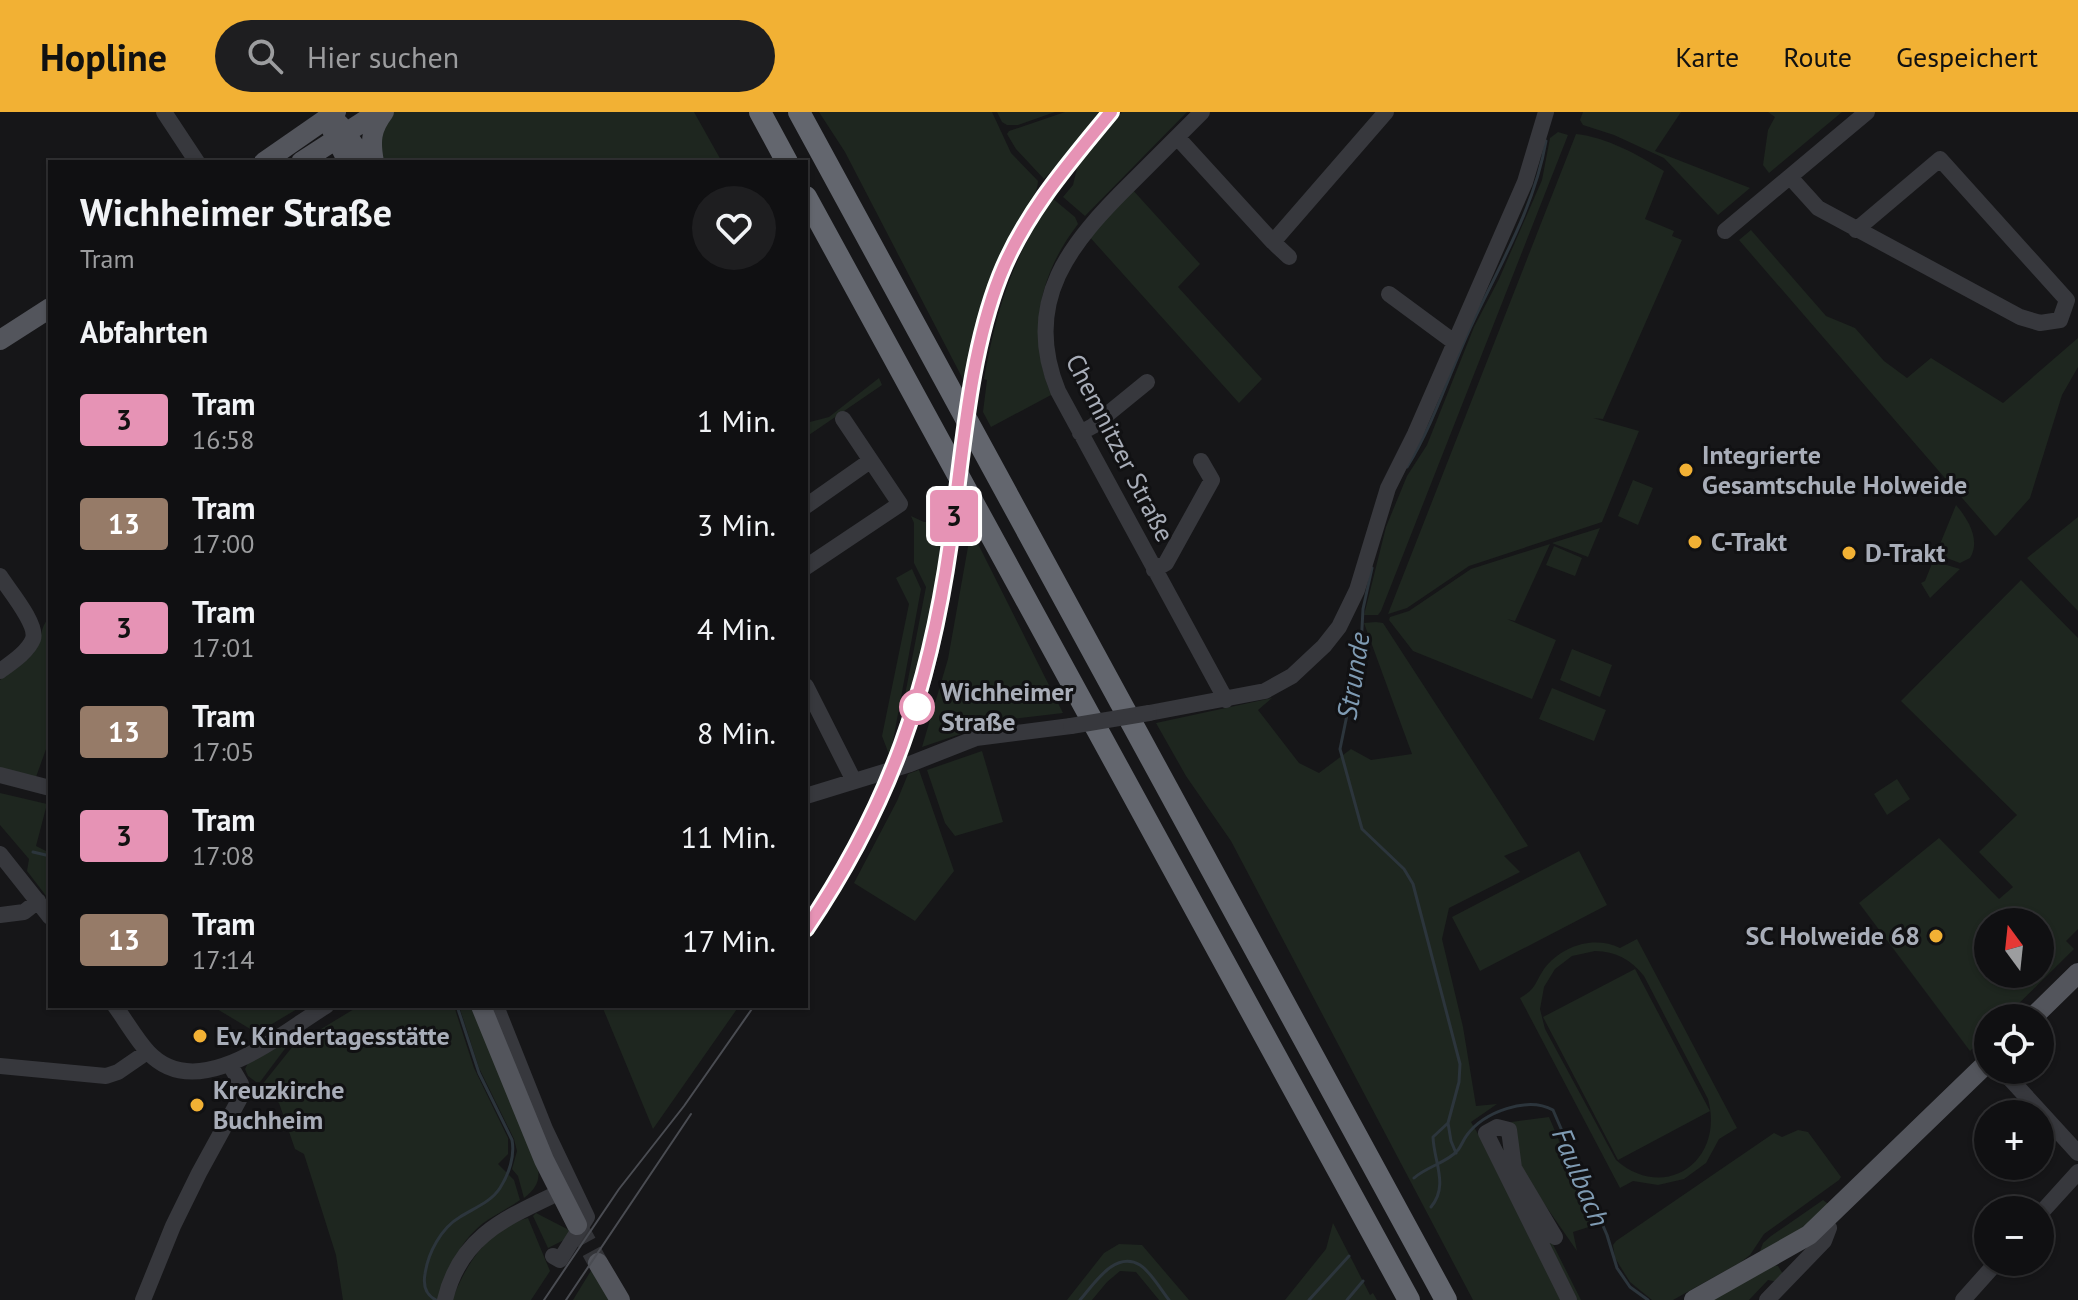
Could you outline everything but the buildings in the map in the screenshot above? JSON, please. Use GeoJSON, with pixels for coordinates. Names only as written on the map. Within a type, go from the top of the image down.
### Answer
{"type":"FeatureCollection","features":[{"type":"Feature","properties":{"kind":"highway"},"geometry":{"type":"LineString","coordinates":[[760,112],[786,160]]}},
{"type":"Feature","properties":{"kind":"highway"},"geometry":{"type":"LineString","coordinates":[[799,112],[1444,1293]]}},
{"type":"Feature","properties":{"kind":"highway"},"geometry":{"type":"LineString","coordinates":[[808,201],[1405,1295]]}},
{"type":"Feature","properties":{"kind":"main road"},"geometry":{"type":"LineString","coordinates":[[309,160],[381,112]]}},
{"type":"Feature","properties":{"kind":"main road"},"geometry":{"type":"LineString","coordinates":[[374,160],[371,135],[381,112]]}},
{"type":"Feature","properties":{"kind":"main road"},"geometry":{"type":"LineString","coordinates":[[267,160],[333,114],[347,160]]}},
{"type":"Feature","properties":{"kind":"main road"},"geometry":{"type":"LineString","coordinates":[[341,137],[364,160]]}},
{"type":"Feature","properties":{"kind":"main road"},"geometry":{"type":"LineString","coordinates":[[0,340],[48,309]]}},
{"type":"Feature","properties":{"kind":"main road"},"geometry":{"type":"LineString","coordinates":[[2046,1004],[2078,973]]}},
{"type":"Feature","properties":{"kind":"main road"},"geometry":{"type":"LineString","coordinates":[[482,1008],[577,1225]]}},
{"type":"Feature","properties":{"kind":"main road"},"geometry":{"type":"LineString","coordinates":[[1694,1300],[1793,1246],[1824,1223],[1974,1076]]}},
{"type":"Feature","properties":{"kind":"main road"},"geometry":{"type":"LineString","coordinates":[[598,1263],[620,1300]]}},
{"type":"Feature","properties":{"kind":"street"},"geometry":{"type":"LineString","coordinates":[[164,112],[196,160]]}},
{"type":"Feature","properties":{"kind":"street","name":"Chemnitzer Straße"},"geometry":{"type":"LineString","coordinates":[[1202,112],[1105,208],[1072,248],[1051,292],[1045,321],[1046,356],[1058,391],[1226,700]]}},
{"type":"Feature","properties":{"kind":"street"},"geometry":{"type":"LineString","coordinates":[[1273,242],[1386,112]]}},
{"type":"Feature","properties":{"kind":"street"},"geometry":{"type":"LineString","coordinates":[[808,795],[976,738],[1071,726],[1265,691],[1292,676],[1310,660],[1348,612],[1388,488],[1415,434],[1525,182],[1546,112]]}},
{"type":"Feature","properties":{"kind":"street"},"geometry":{"type":"LineString","coordinates":[[1725,231],[1867,112]]}},
{"type":"Feature","properties":{"kind":"street"},"geometry":{"type":"LineString","coordinates":[[1177,137],[1289,257]]}},
{"type":"Feature","properties":{"kind":"street"},"geometry":{"type":"LineString","coordinates":[[1790,177],[1818,208],[1856,230],[2020,317],[2040,323],[2060,320],[2067,300],[1940,159],[1856,230]]}},
{"type":"Feature","properties":{"kind":"street"},"geometry":{"type":"LineString","coordinates":[[1389,294],[1454,342]]}},
{"type":"Feature","properties":{"kind":"street"},"geometry":{"type":"LineString","coordinates":[[1080,433],[1147,382]]}},
{"type":"Feature","properties":{"kind":"street"},"geometry":{"type":"LineString","coordinates":[[808,566],[900,504],[843,419]]}},
{"type":"Feature","properties":{"kind":"street"},"geometry":{"type":"LineString","coordinates":[[808,505],[870,461]]}},
{"type":"Feature","properties":{"kind":"street"},"geometry":{"type":"LineString","coordinates":[[1154,570],[1166,563],[1216,487],[1201,461]]}},
{"type":"Feature","properties":{"kind":"street"},"geometry":{"type":"LineString","coordinates":[[0,576],[30,622],[33,638],[0,671]]}},
{"type":"Feature","properties":{"kind":"street"},"geometry":{"type":"LineString","coordinates":[[808,690],[854,781]]}},
{"type":"Feature","properties":{"kind":"street"},"geometry":{"type":"LineString","coordinates":[[0,775],[48,787]]}},
{"type":"Feature","properties":{"kind":"street"},"geometry":{"type":"LineString","coordinates":[[0,854],[48,914]]}},
{"type":"Feature","properties":{"kind":"street"},"geometry":{"type":"LineString","coordinates":[[0,915],[24,912],[38,901]]}},
{"type":"Feature","properties":{"kind":"street"},"geometry":{"type":"LineString","coordinates":[[116,1008],[147,1052],[180,1071],[196,1072],[230,1065],[323,1008]]}},
{"type":"Feature","properties":{"kind":"street"},"geometry":{"type":"LineString","coordinates":[[497,1008],[545,1129],[587,1217],[560,1260],[553,1256]]}},
{"type":"Feature","properties":{"kind":"street"},"geometry":{"type":"LineString","coordinates":[[0,1066],[106,1076],[118,1072],[147,1052]]}},
{"type":"Feature","properties":{"kind":"street"},"geometry":{"type":"LineString","coordinates":[[143,1300],[173,1226],[239,1100],[241,1084],[230,1065]]}},
{"type":"Feature","properties":{"kind":"street"},"geometry":{"type":"LineString","coordinates":[[2015,1084],[2078,1153]]}},
{"type":"Feature","properties":{"kind":"street"},"geometry":{"type":"LineString","coordinates":[[1555,1237],[1514,1168],[1509,1130],[1497,1127],[1486,1133],[1569,1300]]}},
{"type":"Feature","properties":{"kind":"street"},"geometry":{"type":"LineString","coordinates":[[2054,1199],[2078,1172]]}},
{"type":"Feature","properties":{"kind":"street"},"geometry":{"type":"LineString","coordinates":[[446,1296],[458,1265],[488,1230],[503,1219],[560,1192]]}},
{"type":"Feature","properties":{"kind":"street"},"geometry":{"type":"LineString","coordinates":[[1767,1300],[1824,1241],[1829,1234],[1829,1228],[1824,1223]]}},
{"type":"Feature","properties":{"kind":"street"},"geometry":{"type":"LineString","coordinates":[[1963,1300],[1984,1276]]}},
{"type":"Feature","properties":{"kind":"shaded area"},"geometry":{"type":"Polygon","coordinates":[[[394,112],[694,112],[721,160],[382,160],[378,137],[394,112]]]}},
{"type":"Feature","properties":{"kind":"shaded area"},"geometry":{"type":"Polygon","coordinates":[[[819,112],[992,112],[1011,153],[1038,181],[1034,197],[1007,242],[994,277],[967,387],[845,152],[819,112]]]}},
{"type":"Feature","properties":{"kind":"shaded area"},"geometry":{"type":"Polygon","coordinates":[[[997,112],[1055,112],[1018,125],[1007,125],[997,112]]]}},
{"type":"Feature","properties":{"kind":"shaded area"},"geometry":{"type":"Polygon","coordinates":[[[1065,112],[1106,112],[1044,179],[1016,149],[1007,134],[1065,112]]]}},
{"type":"Feature","properties":{"kind":"shaded area"},"geometry":{"type":"Polygon","coordinates":[[[1122,112],[1187,112],[1085,216],[1063,197],[1073,185],[1078,164],[1122,112]]]}},
{"type":"Feature","properties":{"kind":"shaded area"},"geometry":{"type":"Polygon","coordinates":[[[1583,112],[1681,112],[1655,151],[1750,188],[1718,215],[1664,158],[1614,135],[1583,125],[1580,120],[1583,112]]]}},
{"type":"Feature","properties":{"kind":"shaded area"},"geometry":{"type":"Polygon","coordinates":[[[1768,112],[1842,112],[1769,173],[1763,165],[1768,130],[1775,117],[1768,112]]]}},
{"type":"Feature","properties":{"kind":"shaded area"},"geometry":{"type":"Polygon","coordinates":[[[1558,132],[1568,135],[1381,611],[1378,615],[1364,615],[1386,527],[1407,476],[1427,445],[1474,327],[1499,279],[1542,180],[1550,138],[1558,132]]]}},
{"type":"Feature","properties":{"kind":"shaded area"},"geometry":{"type":"Polygon","coordinates":[[[1576,134],[1610,143],[1664,171],[1645,219],[1674,231],[1672,236],[1682,240],[1603,419],[1593,418],[1639,431],[1602,522],[1469,566],[1407,608],[1388,614],[1576,134]]]}},
{"type":"Feature","properties":{"kind":"shaded area"},"geometry":{"type":"Polygon","coordinates":[[[1131,188],[1200,264],[1178,287],[1262,379],[1239,403],[1087,234],[1131,188]]]}},
{"type":"Feature","properties":{"kind":"shaded area"},"geometry":{"type":"Polygon","coordinates":[[[1052,198],[1075,217],[1078,224],[1054,264],[1040,306],[1039,349],[1051,395],[991,427],[983,412],[987,380],[984,379],[994,329],[1016,264],[1052,198]]]}},
{"type":"Feature","properties":{"kind":"shaded area"},"geometry":{"type":"Polygon","coordinates":[[[1751,230],[1826,316],[1855,328],[1884,361],[1907,378],[1931,358],[2003,403],[2078,338],[2078,367],[2062,395],[2030,498],[1997,535],[1739,240],[1751,230]]]}},
{"type":"Feature","properties":{"kind":"shaded area"},"geometry":{"type":"Polygon","coordinates":[[[879,378],[882,385],[808,436],[808,422],[829,417],[879,378]]]}},
{"type":"Feature","properties":{"kind":"shaded area"},"geometry":{"type":"Polygon","coordinates":[[[1633,480],[1653,488],[1638,525],[1618,516],[1633,480]]]}},
{"type":"Feature","properties":{"kind":"shaded area"},"geometry":{"type":"Polygon","coordinates":[[[1956,505],[1969,523],[1974,537],[1970,558],[1960,563],[1936,554],[1956,505]]]}},
{"type":"Feature","properties":{"kind":"shaded area"},"geometry":{"type":"Polygon","coordinates":[[[911,516],[924,522],[937,521],[942,528],[935,591],[913,698],[905,695],[926,587],[914,563],[914,523],[911,516]]]}},
{"type":"Feature","properties":{"kind":"shaded area"},"geometry":{"type":"Polygon","coordinates":[[[2078,517],[2078,611],[2027,558],[2078,517]]]}},
{"type":"Feature","properties":{"kind":"shaded area"},"geometry":{"type":"Polygon","coordinates":[[[1600,528],[1588,557],[1552,543],[1600,528]]]}},
{"type":"Feature","properties":{"kind":"shaded area"},"geometry":{"type":"Polygon","coordinates":[[[971,530],[1063,713],[1002,720],[922,747],[948,659],[971,530]]]}},
{"type":"Feature","properties":{"kind":"shaded area"},"geometry":{"type":"Polygon","coordinates":[[[1550,544],[1515,621],[1507,619],[1556,640],[1532,699],[1413,651],[1389,620],[1409,611],[1471,569],[1550,544]]]}},
{"type":"Feature","properties":{"kind":"shaded area"},"geometry":{"type":"Polygon","coordinates":[[[1554,546],[1582,558],[1575,576],[1546,565],[1554,546]]]}},
{"type":"Feature","properties":{"kind":"shaded area"},"geometry":{"type":"Polygon","coordinates":[[[1933,561],[1960,569],[1930,598],[1921,583],[1925,581],[1933,561]]]}},
{"type":"Feature","properties":{"kind":"shaded area"},"geometry":{"type":"Polygon","coordinates":[[[912,569],[921,589],[890,757],[882,736],[909,604],[896,578],[912,569]]]}},
{"type":"Feature","properties":{"kind":"shaded area"},"geometry":{"type":"Polygon","coordinates":[[[2021,580],[2078,638],[2078,929],[2066,941],[2074,949],[2054,969],[2054,908],[1974,908],[1974,988],[2034,988],[2018,1004],[1974,1004],[1974,1047],[1970,1051],[1859,903],[1939,838],[1999,899],[2013,887],[1979,852],[2017,815],[1901,701],[2021,580]]]}},
{"type":"Feature","properties":{"kind":"shaded area"},"geometry":{"type":"Polygon","coordinates":[[[48,620],[48,744],[36,777],[0,768],[0,680],[31,656],[48,620]]]}},
{"type":"Feature","properties":{"kind":"shaded area"},"geometry":{"type":"Polygon","coordinates":[[[1364,623],[1383,623],[1528,846],[1504,856],[1520,872],[1449,908],[1442,939],[1463,1027],[1476,1106],[1497,1104],[1471,1122],[1481,1139],[1495,1135],[1581,1300],[1473,1300],[1231,841],[1186,776],[1156,723],[1272,698],[1258,710],[1299,763],[1319,773],[1351,749],[1371,760],[1412,754],[1364,623]]]}},
{"type":"Feature","properties":{"kind":"shaded area"},"geometry":{"type":"Polygon","coordinates":[[[1572,649],[1612,665],[1600,697],[1560,680],[1572,649]]]}},
{"type":"Feature","properties":{"kind":"shaded area"},"geometry":{"type":"Polygon","coordinates":[[[1552,688],[1606,710],[1594,741],[1539,719],[1552,688]]]}},
{"type":"Feature","properties":{"kind":"shaded area"},"geometry":{"type":"Polygon","coordinates":[[[982,751],[1003,822],[955,836],[945,823],[927,770],[982,751]]]}},
{"type":"Feature","properties":{"kind":"shaded area"},"geometry":{"type":"Polygon","coordinates":[[[919,770],[954,871],[915,921],[854,883],[908,774],[919,770]]]}},
{"type":"Feature","properties":{"kind":"shaded area"},"geometry":{"type":"Polygon","coordinates":[[[1897,779],[1910,799],[1887,815],[1874,794],[1897,779]]]}},
{"type":"Feature","properties":{"kind":"shaded area"},"geometry":{"type":"Polygon","coordinates":[[[0,793],[47,804],[36,846],[48,852],[48,898],[27,871],[29,859],[0,825],[0,793]]]}},
{"type":"Feature","properties":{"kind":"shaded area"},"geometry":{"type":"Polygon","coordinates":[[[1579,851],[1607,905],[1480,971],[1452,917],[1579,851]]]}},
{"type":"Feature","properties":{"kind":"shaded area"},"geometry":{"type":"Polygon","coordinates":[[[1637,939],[1737,1128],[1719,1139],[1706,1163],[1684,1179],[1658,1185],[1633,1181],[1620,1188],[1520,998],[1532,988],[1551,961],[1569,949],[1589,943],[1620,948],[1637,939]],[[1595,951],[1572,956],[1555,969],[1544,987],[1540,1009],[1545,1029],[1616,1160],[1635,1172],[1653,1177],[1671,1176],[1687,1169],[1708,1141],[1711,1121],[1708,1099],[1644,976],[1622,958],[1595,951]]]}},
{"type":"Feature","properties":{"kind":"shaded area"},"geometry":{"type":"Polygon","coordinates":[[[1635,969],[1710,1111],[1618,1160],[1543,1017],[1635,969]]]}},
{"type":"Feature","properties":{"kind":"shaded area"},"geometry":{"type":"Polygon","coordinates":[[[215,1008],[299,1008],[257,1033],[215,1008]]]}},
{"type":"Feature","properties":{"kind":"shaded area"},"geometry":{"type":"Polygon","coordinates":[[[356,1008],[455,1008],[474,1068],[508,1138],[508,1154],[498,1164],[514,1180],[520,1200],[482,1224],[466,1240],[450,1268],[439,1300],[343,1300],[336,1255],[304,1154],[295,1149],[279,1103],[261,1086],[293,1046],[356,1008]]]}},
{"type":"Feature","properties":{"kind":"shaded area"},"geometry":{"type":"Polygon","coordinates":[[[460,1008],[472,1008],[537,1163],[537,1183],[524,1198],[518,1176],[512,1169],[517,1151],[514,1139],[479,1068],[460,1008]]]}},
{"type":"Feature","properties":{"kind":"shaded area"},"geometry":{"type":"Polygon","coordinates":[[[603,1008],[738,1008],[653,1129],[603,1008]]]}},
{"type":"Feature","properties":{"kind":"shaded area"},"geometry":{"type":"Polygon","coordinates":[[[287,1042],[287,1046],[260,1082],[248,1076],[245,1069],[248,1063],[287,1042]]]}},
{"type":"Feature","properties":{"kind":"shaded area"},"geometry":{"type":"Polygon","coordinates":[[[1549,1117],[1595,1225],[1573,1232],[1577,1251],[1518,1166],[1516,1134],[1511,1122],[1549,1117]]]}},
{"type":"Feature","properties":{"kind":"shaded area"},"geometry":{"type":"Polygon","coordinates":[[[1798,1130],[1808,1132],[1841,1177],[1839,1180],[1764,1234],[1750,1255],[1741,1262],[1673,1300],[1652,1300],[1630,1282],[1615,1258],[1613,1245],[1616,1241],[1774,1133],[1782,1137],[1798,1130]]]}},
{"type":"Feature","properties":{"kind":"shaded area"},"geometry":{"type":"Polygon","coordinates":[[[1823,1200],[1832,1207],[1817,1222],[1759,1254],[1763,1243],[1771,1236],[1823,1200]]]}},
{"type":"Feature","properties":{"kind":"shaded area"},"geometry":{"type":"Polygon","coordinates":[[[536,1213],[569,1230],[570,1237],[548,1248],[533,1216],[536,1213]]]}},
{"type":"Feature","properties":{"kind":"shaded area"},"geometry":{"type":"Polygon","coordinates":[[[528,1218],[550,1271],[531,1300],[452,1300],[464,1273],[480,1249],[501,1230],[528,1218]]]}},
{"type":"Feature","properties":{"kind":"shaded area"},"geometry":{"type":"Polygon","coordinates":[[[1333,1223],[1370,1295],[1373,1293],[1377,1300],[1285,1300],[1326,1249],[1333,1223]]]}},
{"type":"Feature","properties":{"kind":"shaded area"},"geometry":{"type":"Polygon","coordinates":[[[1119,1244],[1142,1245],[1189,1300],[1159,1300],[1136,1272],[1120,1271],[1092,1300],[1067,1300],[1104,1253],[1119,1244]]]}},
{"type":"Feature","properties":{"kind":"shaded area"},"geometry":{"type":"Polygon","coordinates":[[[1774,1265],[1783,1274],[1778,1282],[1768,1280],[1749,1300],[1706,1300],[1774,1265]]]}},
{"type":"Feature","properties":{"kind":"shaded area"},"geometry":{"type":"Polygon","coordinates":[[[592,1269],[612,1300],[573,1300],[592,1269]]]}},
{"type":"Feature","properties":{"kind":"waterway","name":"Strunde"},"geometry":{"type":"LineString","coordinates":[[1407,467],[1426,432],[1516,233],[1534,188],[1546,141]]}},
{"type":"Feature","properties":{"kind":"waterway","name":"Strunde"},"geometry":{"type":"LineString","coordinates":[[1372,568],[1363,609],[1361,647],[1340,749],[1362,829],[1404,869],[1413,884],[1460,1064],[1459,1082],[1448,1123],[1433,1137],[1440,1182],[1431,1207]]}},
{"type":"Feature","properties":{"kind":"waterway","name":"Faulbach"},"geometry":{"type":"LineString","coordinates":[[33,852],[48,856]]}},
{"type":"Feature","properties":{"kind":"waterway","name":"Faulbach"},"geometry":{"type":"LineString","coordinates":[[436,1300],[424,1282],[432,1250],[453,1222],[496,1193],[509,1171],[513,1152],[512,1140],[479,1073],[458,1008]]}},
{"type":"Feature","properties":{"kind":"waterway","name":"Faulbach"},"geometry":{"type":"LineString","coordinates":[[1414,1178],[1453,1155],[1467,1135],[1495,1113],[1531,1105],[1553,1110],[1607,1235],[1617,1268],[1630,1287],[1648,1300]]}},
{"type":"Feature","properties":{"kind":"waterway"},"geometry":{"type":"LineString","coordinates":[[1448,1123],[1456,1153]]}},
{"type":"Feature","properties":{"kind":"waterway","name":"Faulbach"},"geometry":{"type":"LineString","coordinates":[[1309,1300],[1349,1256]]}},
{"type":"Feature","properties":{"kind":"waterway","name":"Faulbach"},"geometry":{"type":"LineString","coordinates":[[1080,1300],[1106,1271],[1122,1262],[1140,1265],[1169,1300]]}},
{"type":"Feature","properties":{"kind":"waterway","name":"Strunde"},"geometry":{"type":"LineString","coordinates":[[1347,1300],[1363,1281]]}},
{"type":"Feature","properties":{"kind":"tunnel"},"geometry":{"type":"LineString","coordinates":[[577,1225],[598,1263]]}},
{"type":"Feature","properties":{"kind":"tram line","name":"3"},"geometry":{"type":"LineString","coordinates":[[808,926],[844,871],[879,803],[917,707],[940,611],[981,341],[1001,274],[1041,200],[1111,112]]}},
{"type":"Feature","properties":{"kind":"tram line"},"geometry":{"type":"LineString","coordinates":[[808,938],[875,823],[911,741],[925,698],[946,609],[984,351],[1005,276],[1041,210],[1118,112]]}},
{"type":"Feature","properties":{"kind":"tram line"},"geometry":{"type":"LineString","coordinates":[[544,1300],[619,1189],[684,1106],[753,1008]]}},
{"type":"Feature","properties":{"kind":"tram line"},"geometry":{"type":"LineString","coordinates":[[566,1300],[691,1114]]}},
{"type":"Feature","properties":{"kind":"place","name":"Integrierte Gesamtschule Holweide"},"geometry":{"type":"Point","coordinates":[1686,470]}},
{"type":"Feature","properties":{"kind":"place","name":"C-Trakt"},"geometry":{"type":"Point","coordinates":[1695,542]}},
{"type":"Feature","properties":{"kind":"place","name":"D-Trakt"},"geometry":{"type":"Point","coordinates":[1849,553]}},
{"type":"Feature","properties":{"kind":"place","name":"Wichheimer Straße"},"geometry":{"type":"Point","coordinates":[917,707]}},
{"type":"Feature","properties":{"kind":"place","name":"SC Holweide 68"},"geometry":{"type":"Point","coordinates":[1936,936]}},
{"type":"Feature","properties":{"kind":"place","name":"Ev. Kindertagesstätte"},"geometry":{"type":"Point","coordinates":[200,1036]}},
{"type":"Feature","properties":{"kind":"place","name":"Kreuzkirche Buchheim"},"geometry":{"type":"Point","coordinates":[197,1105]}}]}
